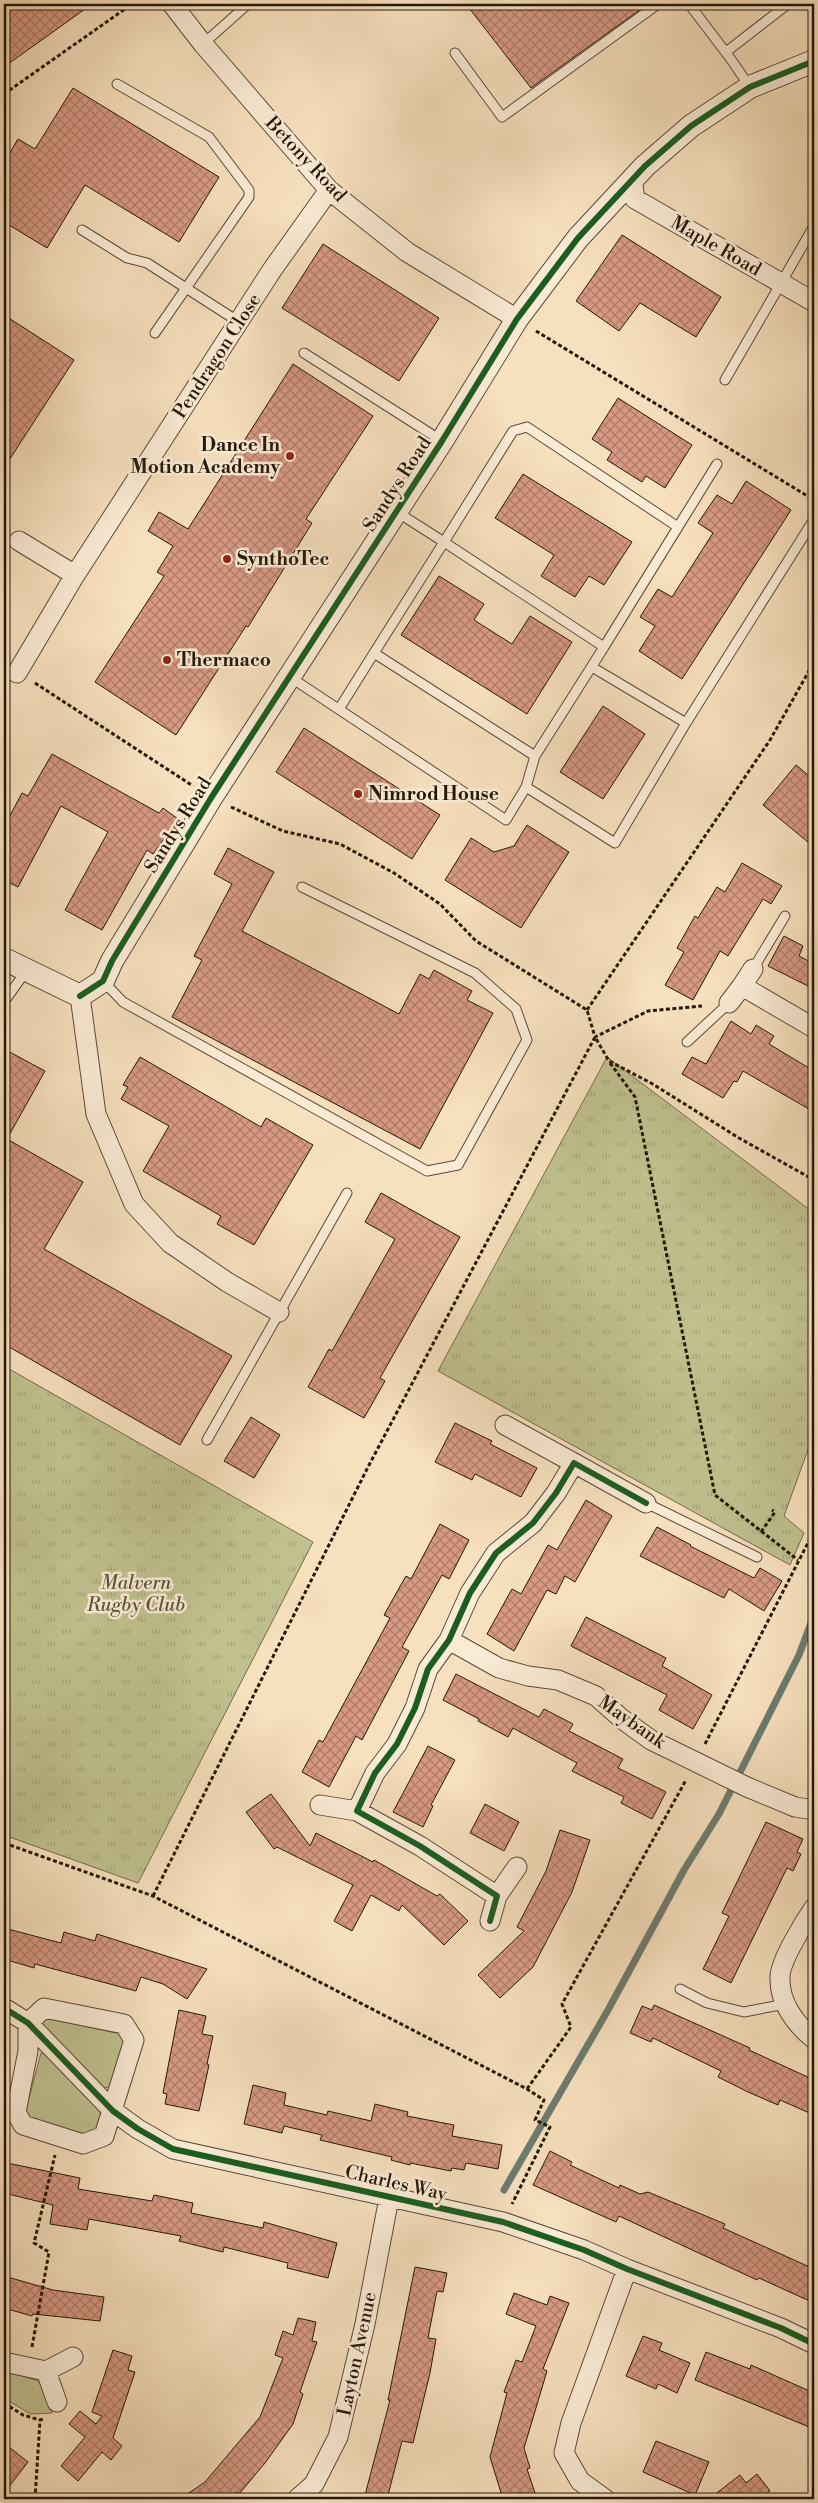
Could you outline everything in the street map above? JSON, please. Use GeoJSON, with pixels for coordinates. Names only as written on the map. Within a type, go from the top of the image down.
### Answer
{"type":"FeatureCollection","features":[{"type":"Feature","properties":{"kind":"street","name":"Betony Road"},"geometry":{"type":"LineString","coordinates":[[172,4],[203,44],[329,190],[407,252],[517,319]]}},
{"type":"Feature","properties":{"kind":"street","name":"Sandys Road"},"geometry":{"type":"LineString","coordinates":[[103,981],[112,961],[211,798],[397,512],[517,319],[578,238],[632,180],[691,126],[750,87],[814,61]]}},
{"type":"Feature","properties":{"kind":"street","name":"Maple Road"},"geometry":{"type":"LineString","coordinates":[[632,180],[635,199],[814,302]]}},
{"type":"Feature","properties":{"kind":"street","name":"Pendragon Close"},"geometry":{"type":"LineString","coordinates":[[17,673],[75,575],[272,270],[329,190]]}},
{"type":"Feature","properties":{"kind":"street"},"geometry":{"type":"LineString","coordinates":[[19,541],[75,575]]}},
{"type":"Feature","properties":{"kind":"street"},"geometry":{"type":"LineString","coordinates":[[4,959],[80,996]]}},
{"type":"Feature","properties":{"kind":"street"},"geometry":{"type":"LineString","coordinates":[[729,1003],[753,969]]}},
{"type":"Feature","properties":{"kind":"street"},"geometry":{"type":"LineString","coordinates":[[80,996],[103,981]]}},
{"type":"Feature","properties":{"kind":"street"},"geometry":{"type":"LineString","coordinates":[[742,986],[814,1028]]}},
{"type":"Feature","properties":{"kind":"street"},"geometry":{"type":"LineString","coordinates":[[80,996],[96,1114],[134,1204],[170,1243],[226,1282],[280,1312]]}},
{"type":"Feature","properties":{"kind":"street"},"geometry":{"type":"LineString","coordinates":[[505,1425],[646,1503]]}},
{"type":"Feature","properties":{"kind":"street"},"geometry":{"type":"LineString","coordinates":[[357,1811],[375,1773],[401,1737],[415,1708],[428,1669],[449,1640],[470,1593],[496,1553],[533,1523],[556,1493],[574,1463]]}},
{"type":"Feature","properties":{"kind":"street","name":"Maybank"},"geometry":{"type":"LineString","coordinates":[[449,1640],[499,1668],[528,1676],[558,1680],[596,1696],[650,1740],[747,1787],[795,1806],[814,1810]]}},
{"type":"Feature","properties":{"kind":"street"},"geometry":{"type":"LineString","coordinates":[[320,1805],[357,1811],[420,1846],[497,1896]]}},
{"type":"Feature","properties":{"kind":"street"},"geometry":{"type":"LineString","coordinates":[[490,1921],[497,1896],[517,1867]]}},
{"type":"Feature","properties":{"kind":"street"},"geometry":{"type":"LineString","coordinates":[[814,1908],[797,1932],[780,1976],[785,2004],[800,2027],[814,2039]]}},
{"type":"Feature","properties":{"kind":"street","name":"Charles Way"},"geometry":{"type":"LineString","coordinates":[[4,2008],[28,2024],[113,2111],[138,2129],[173,2149],[267,2168],[389,2198],[503,2222],[584,2250],[627,2270],[781,2328],[814,2344]]}},
{"type":"Feature","properties":{"kind":"street"},"geometry":{"type":"LineString","coordinates":[[44,2008],[124,2024],[134,2040],[104,2136],[83,2144],[23,2125],[16,2112],[28,2051],[28,2024],[44,2008]]}},
{"type":"Feature","properties":{"kind":"street","name":"Layton Avenue"},"geometry":{"type":"LineString","coordinates":[[297,2499],[314,2484],[338,2438],[365,2324],[389,2198]]}},
{"type":"Feature","properties":{"kind":"street"},"geometry":{"type":"LineString","coordinates":[[605,2499],[580,2482],[564,2453],[571,2423],[627,2270]]}},
{"type":"Feature","properties":{"kind":"street"},"geometry":{"type":"LineString","coordinates":[[4,2362],[37,2369],[73,2357]]}},
{"type":"Feature","properties":{"kind":"street"},"geometry":{"type":"LineString","coordinates":[[37,2369],[56,2402]]}},
{"type":"Feature","properties":{"kind":"lane"},"geometry":{"type":"LineString","coordinates":[[203,44],[248,4]]}},
{"type":"Feature","properties":{"kind":"lane"},"geometry":{"type":"LineString","coordinates":[[456,53],[502,116],[658,4]]}},
{"type":"Feature","properties":{"kind":"lane"},"geometry":{"type":"LineString","coordinates":[[688,4],[726,52],[750,87]]}},
{"type":"Feature","properties":{"kind":"lane"},"geometry":{"type":"LineString","coordinates":[[726,52],[788,4]]}},
{"type":"Feature","properties":{"kind":"lane"},"geometry":{"type":"LineString","coordinates":[[117,84],[209,137],[249,190],[249,197],[155,333]]}},
{"type":"Feature","properties":{"kind":"lane"},"geometry":{"type":"LineString","coordinates":[[725,380],[814,226]]}},
{"type":"Feature","properties":{"kind":"lane"},"geometry":{"type":"LineString","coordinates":[[82,230],[128,258],[148,263],[239,322]]}},
{"type":"Feature","properties":{"kind":"lane"},"geometry":{"type":"LineString","coordinates":[[304,352],[442,441]]}},
{"type":"Feature","properties":{"kind":"lane"},"geometry":{"type":"LineString","coordinates":[[339,709],[513,430],[527,428],[678,527]]}},
{"type":"Feature","properties":{"kind":"lane"},"geometry":{"type":"LineString","coordinates":[[290,677],[506,820],[526,787],[535,756],[717,464]]}},
{"type":"Feature","properties":{"kind":"lane"},"geometry":{"type":"LineString","coordinates":[[397,512],[604,647]]}},
{"type":"Feature","properties":{"kind":"lane"},"geometry":{"type":"LineString","coordinates":[[526,787],[615,843],[686,723],[812,520]]}},
{"type":"Feature","properties":{"kind":"lane"},"geometry":{"type":"LineString","coordinates":[[374,653],[535,756]]}},
{"type":"Feature","properties":{"kind":"lane"},"geometry":{"type":"LineString","coordinates":[[592,667],[686,723]]}},
{"type":"Feature","properties":{"kind":"lane"},"geometry":{"type":"LineString","coordinates":[[103,981],[123,1002],[427,1171],[458,1165],[527,1040],[516,1009],[475,973],[302,887]]}},
{"type":"Feature","properties":{"kind":"lane"},"geometry":{"type":"LineString","coordinates":[[753,969],[785,916]]}},
{"type":"Feature","properties":{"kind":"lane"},"geometry":{"type":"LineString","coordinates":[[5,998],[26,970]]}},
{"type":"Feature","properties":{"kind":"lane"},"geometry":{"type":"LineString","coordinates":[[687,1042],[729,1003]]}},
{"type":"Feature","properties":{"kind":"lane"},"geometry":{"type":"LineString","coordinates":[[207,1440],[347,1193]]}},
{"type":"Feature","properties":{"kind":"lane"},"geometry":{"type":"LineString","coordinates":[[646,1503],[757,1557]]}},
{"type":"Feature","properties":{"kind":"lane"},"geometry":{"type":"LineString","coordinates":[[680,1989],[707,2003],[744,2012],[785,2004]]}},
{"type":"Feature","properties":{"kind":"path"},"geometry":{"type":"LineString","coordinates":[[4,94],[132,4]]}},
{"type":"Feature","properties":{"kind":"path"},"geometry":{"type":"LineString","coordinates":[[517,319],[814,500]]}},
{"type":"Feature","properties":{"kind":"path"},"geometry":{"type":"LineString","coordinates":[[587,1010],[770,740],[814,662]]}},
{"type":"Feature","properties":{"kind":"path"},"geometry":{"type":"LineString","coordinates":[[17,673],[76,708],[211,798],[283,831],[340,844],[394,873],[440,904],[476,941],[587,1010],[595,1037],[609,1061],[635,1097],[714,1495],[798,1560]]}},
{"type":"Feature","properties":{"kind":"path"},"geometry":{"type":"LineString","coordinates":[[154,1896],[368,1468],[595,1037],[648,1011],[729,1003]]}},
{"type":"Feature","properties":{"kind":"path"},"geometry":{"type":"LineString","coordinates":[[609,1061],[650,1083],[740,1138],[814,1180]]}},
{"type":"Feature","properties":{"kind":"path"},"geometry":{"type":"LineString","coordinates":[[761,1532],[775,1512],[772,1510]]}},
{"type":"Feature","properties":{"kind":"path"},"geometry":{"type":"LineString","coordinates":[[527,2089],[571,2027],[562,2004],[696,1761],[814,1531]]}},
{"type":"Feature","properties":{"kind":"path"},"geometry":{"type":"LineString","coordinates":[[4,1843],[154,1896],[527,2089],[544,2100],[535,2120],[550,2127],[503,2222]]}},
{"type":"Feature","properties":{"kind":"path"},"geometry":{"type":"LineString","coordinates":[[37,2369],[49,2252],[34,2243],[60,2136]]}},
{"type":"Feature","properties":{"kind":"path"},"geometry":{"type":"LineString","coordinates":[[4,2403],[23,2415],[40,2420],[57,2416],[56,2402]]}},
{"type":"Feature","properties":{"kind":"path"},"geometry":{"type":"LineString","coordinates":[[35,2499],[40,2420]]}},
{"type":"Feature","properties":{"kind":"green space"},"geometry":{"type":"Polygon","coordinates":[[[607,1057],[814,1213],[814,1433],[784,1516],[804,1533],[790,1565],[438,1371],[607,1057]]]}},
{"type":"Feature","properties":{"kind":"green space","name":"Malvern Rugby Club"},"geometry":{"type":"Polygon","coordinates":[[[4,1366],[313,1542],[138,1883],[4,1835],[4,1366]]]}},
{"type":"Feature","properties":{"kind":"green space"},"geometry":{"type":"Polygon","coordinates":[[[46,2018],[121,2034],[125,2039],[113,2086],[104,2088],[99,2085],[41,2025],[41,2020],[46,2018]]]}},
{"type":"Feature","properties":{"kind":"green space"},"geometry":{"type":"Polygon","coordinates":[[[41,2053],[45,2054],[98,2109],[102,2116],[94,2132],[85,2134],[34,2122],[25,2113],[41,2053]]]}},
{"type":"Feature","properties":{"kind":"green space"},"geometry":{"type":"Polygon","coordinates":[[[4,2370],[38,2381],[48,2398],[52,2413],[30,2414],[4,2398],[4,2370]]]}},
{"type":"Feature","properties":{"kind":"building"},"geometry":{"type":"Polygon","coordinates":[[[4,4],[92,4],[4,67],[4,4]]]}},
{"type":"Feature","properties":{"kind":"building"},"geometry":{"type":"Polygon","coordinates":[[[466,4],[648,4],[531,88],[466,4]]]}},
{"type":"Feature","properties":{"kind":"building"},"geometry":{"type":"Polygon","coordinates":[[[73,88],[219,177],[179,242],[85,185],[47,248],[4,222],[4,163],[18,139],[35,149],[73,88]]]}},
{"type":"Feature","properties":{"kind":"building"},"geometry":{"type":"Polygon","coordinates":[[[622,235],[721,297],[696,337],[640,303],[619,331],[576,301],[622,235]]]}},
{"type":"Feature","properties":{"kind":"building"},"geometry":{"type":"Polygon","coordinates":[[[323,244],[439,318],[399,381],[282,308],[323,244]]]}},
{"type":"Feature","properties":{"kind":"building"},"geometry":{"type":"Polygon","coordinates":[[[4,315],[74,360],[4,468],[4,315]]]}},
{"type":"Feature","properties":{"kind":"building"},"geometry":{"type":"Polygon","coordinates":[[[293,364],[373,416],[306,519],[312,523],[248,627],[246,626],[176,735],[95,682],[164,576],[157,572],[173,546],[148,531],[159,512],[188,529],[293,364]]]}},
{"type":"Feature","properties":{"kind":"building"},"geometry":{"type":"Polygon","coordinates":[[[618,398],[692,445],[665,488],[646,476],[642,482],[607,460],[612,452],[592,439],[618,398]]]}},
{"type":"Feature","properties":{"kind":"building"},"geometry":{"type":"Polygon","coordinates":[[[523,474],[632,542],[604,585],[589,576],[575,597],[541,576],[554,555],[495,518],[523,474]]]}},
{"type":"Feature","properties":{"kind":"building"},"geometry":{"type":"Polygon","coordinates":[[[746,481],[791,510],[682,679],[639,651],[655,626],[640,617],[658,589],[672,597],[713,533],[698,523],[717,495],[732,504],[746,481]]]}},
{"type":"Feature","properties":{"kind":"building"},"geometry":{"type":"Polygon","coordinates":[[[439,576],[484,604],[474,620],[512,644],[530,616],[572,642],[527,714],[401,635],[439,576]]]}},
{"type":"Feature","properties":{"kind":"building"},"geometry":{"type":"Polygon","coordinates":[[[603,706],[645,734],[603,799],[560,772],[603,706]]]}},
{"type":"Feature","properties":{"kind":"building","name":"Nimrod House"},"geometry":{"type":"Polygon","coordinates":[[[304,728],[440,815],[412,859],[276,772],[304,728]]]}},
{"type":"Feature","properties":{"kind":"building"},"geometry":{"type":"Polygon","coordinates":[[[52,754],[159,813],[163,808],[178,819],[153,854],[147,850],[102,930],[65,910],[108,832],[61,806],[18,887],[4,880],[4,827],[22,793],[28,796],[52,754]]]}},
{"type":"Feature","properties":{"kind":"building"},"geometry":{"type":"Polygon","coordinates":[[[796,765],[814,780],[814,847],[763,805],[796,765]]]}},
{"type":"Feature","properties":{"kind":"building"},"geometry":{"type":"Polygon","coordinates":[[[527,825],[569,852],[521,928],[445,880],[471,838],[494,852],[514,846],[527,825]]]}},
{"type":"Feature","properties":{"kind":"building"},"geometry":{"type":"Polygon","coordinates":[[[228,848],[274,872],[242,931],[399,1014],[420,974],[429,979],[434,970],[472,991],[467,1000],[493,1013],[420,1149],[172,1017],[202,960],[194,956],[232,884],[214,874],[228,848]]]}},
{"type":"Feature","properties":{"kind":"building"},"geometry":{"type":"Polygon","coordinates":[[[742,863],[782,886],[771,904],[763,899],[728,956],[720,951],[693,1000],[665,985],[684,952],[677,948],[695,916],[698,918],[717,887],[725,892],[742,863]]]}},
{"type":"Feature","properties":{"kind":"building"},"geometry":{"type":"Polygon","coordinates":[[[784,936],[803,946],[799,956],[814,964],[814,989],[768,966],[784,936]]]}},
{"type":"Feature","properties":{"kind":"building"},"geometry":{"type":"Polygon","coordinates":[[[731,1021],[751,1034],[756,1025],[774,1036],[769,1044],[814,1071],[814,1112],[743,1071],[737,1082],[734,1081],[723,1098],[682,1074],[692,1057],[706,1064],[731,1021]]]}},
{"type":"Feature","properties":{"kind":"building"},"geometry":{"type":"Polygon","coordinates":[[[4,1049],[45,1071],[7,1139],[83,1182],[44,1249],[232,1356],[180,1445],[4,1344],[4,1049]]]}},
{"type":"Feature","properties":{"kind":"building"},"geometry":{"type":"Polygon","coordinates":[[[140,1057],[261,1127],[266,1118],[313,1145],[254,1245],[217,1224],[221,1216],[143,1171],[169,1126],[121,1099],[128,1087],[123,1085],[140,1057]]]}},
{"type":"Feature","properties":{"kind":"building"},"geometry":{"type":"Polygon","coordinates":[[[381,1193],[460,1237],[380,1378],[385,1381],[364,1418],[308,1387],[329,1349],[332,1351],[395,1239],[365,1222],[381,1193]]]}},
{"type":"Feature","properties":{"kind":"building"},"geometry":{"type":"Polygon","coordinates":[[[251,1417],[280,1435],[254,1478],[224,1461],[251,1417]]]}},
{"type":"Feature","properties":{"kind":"building"},"geometry":{"type":"Polygon","coordinates":[[[455,1423],[492,1441],[490,1444],[537,1468],[521,1497],[475,1474],[472,1480],[435,1462],[455,1423]]]}},
{"type":"Feature","properties":{"kind":"building"},"geometry":{"type":"Polygon","coordinates":[[[586,1500],[612,1516],[575,1582],[565,1576],[556,1594],[547,1590],[514,1651],[487,1634],[512,1589],[521,1594],[548,1545],[557,1550],[586,1500]]]}},
{"type":"Feature","properties":{"kind":"building"},"geometry":{"type":"Polygon","coordinates":[[[440,1524],[469,1540],[449,1579],[442,1575],[402,1647],[409,1651],[362,1740],[356,1736],[329,1787],[302,1772],[319,1740],[323,1742],[390,1618],[384,1615],[406,1576],[411,1579],[440,1524]]]}},
{"type":"Feature","properties":{"kind":"building"},"geometry":{"type":"Polygon","coordinates":[[[657,1527],[754,1578],[760,1568],[782,1581],[764,1611],[729,1589],[724,1598],[640,1556],[657,1527]]]}},
{"type":"Feature","properties":{"kind":"building"},"geometry":{"type":"Polygon","coordinates":[[[586,1617],[666,1658],[662,1666],[712,1695],[693,1729],[659,1710],[667,1695],[571,1646],[586,1617]]]}},
{"type":"Feature","properties":{"kind":"building"},"geometry":{"type":"Polygon","coordinates":[[[456,1674],[539,1717],[544,1709],[573,1724],[569,1731],[623,1759],[618,1768],[666,1792],[652,1819],[621,1803],[624,1797],[572,1771],[577,1763],[513,1728],[508,1737],[443,1700],[456,1674]]]}},
{"type":"Feature","properties":{"kind":"building"},"geometry":{"type":"Polygon","coordinates":[[[428,1746],[455,1760],[431,1805],[433,1806],[423,1827],[393,1812],[428,1746]]]}},
{"type":"Feature","properties":{"kind":"building"},"geometry":{"type":"Polygon","coordinates":[[[271,1794],[310,1846],[316,1833],[373,1862],[374,1860],[437,1896],[440,1894],[468,1921],[444,1945],[402,1905],[399,1911],[371,1895],[352,1931],[334,1921],[353,1885],[277,1847],[274,1849],[246,1812],[271,1794]]]}},
{"type":"Feature","properties":{"kind":"building"},"geometry":{"type":"Polygon","coordinates":[[[485,1804],[519,1822],[504,1851],[470,1833],[485,1804]]]}},
{"type":"Feature","properties":{"kind":"building"},"geometry":{"type":"Polygon","coordinates":[[[766,1822],[803,1839],[797,1852],[801,1854],[793,1871],[787,1868],[731,1983],[703,1969],[729,1916],[722,1913],[766,1822]]]}},
{"type":"Feature","properties":{"kind":"building"},"geometry":{"type":"Polygon","coordinates":[[[560,1830],[590,1840],[572,1892],[533,1967],[500,1998],[478,1975],[524,1931],[517,1927],[546,1871],[560,1830]]]}},
{"type":"Feature","properties":{"kind":"building"},"geometry":{"type":"Polygon","coordinates":[[[4,1928],[61,1943],[64,1932],[95,1941],[97,1934],[207,1969],[187,1999],[163,1984],[141,1977],[136,1991],[35,1964],[34,1968],[4,1959],[4,1928]]]}},
{"type":"Feature","properties":{"kind":"building"},"geometry":{"type":"Polygon","coordinates":[[[654,2005],[750,2048],[749,2050],[814,2080],[814,2115],[780,2100],[778,2105],[748,2092],[718,2077],[721,2071],[653,2038],[651,2042],[630,2033],[642,2006],[652,2010],[654,2005]]]}},
{"type":"Feature","properties":{"kind":"building"},"geometry":{"type":"Polygon","coordinates":[[[179,2010],[206,2016],[202,2034],[213,2036],[199,2111],[165,2104],[167,2094],[163,2093],[179,2010]]]}},
{"type":"Feature","properties":{"kind":"building"},"geometry":{"type":"Polygon","coordinates":[[[253,2085],[286,2093],[284,2105],[327,2115],[328,2111],[371,2121],[375,2104],[408,2112],[407,2116],[454,2125],[452,2136],[502,2145],[498,2169],[466,2163],[464,2170],[452,2168],[451,2171],[410,2163],[410,2165],[391,2160],[392,2157],[320,2140],[322,2135],[284,2126],[282,2133],[244,2124],[253,2085]]]}},
{"type":"Feature","properties":{"kind":"building"},"geometry":{"type":"Polygon","coordinates":[[[550,2151],[572,2162],[570,2165],[619,2188],[620,2185],[640,2194],[648,2192],[725,2224],[723,2228],[814,2269],[814,2303],[759,2278],[757,2280],[619,2216],[616,2222],[533,2185],[550,2151]]]}},
{"type":"Feature","properties":{"kind":"building"},"geometry":{"type":"Polygon","coordinates":[[[7,2163],[80,2178],[78,2189],[152,2201],[154,2195],[193,2203],[191,2213],[263,2228],[264,2222],[337,2243],[328,2278],[287,2268],[288,2263],[224,2247],[223,2252],[179,2241],[181,2236],[89,2219],[87,2230],[50,2224],[53,2205],[4,2193],[4,2177],[7,2163]]]}},
{"type":"Feature","properties":{"kind":"building"},"geometry":{"type":"Polygon","coordinates":[[[415,2267],[447,2273],[443,2292],[437,2291],[428,2338],[436,2339],[430,2373],[413,2443],[402,2441],[387,2499],[364,2499],[390,2400],[388,2400],[415,2267]]]}},
{"type":"Feature","properties":{"kind":"building"},"geometry":{"type":"Polygon","coordinates":[[[4,2276],[53,2290],[104,2297],[100,2321],[33,2314],[32,2316],[4,2308],[4,2276]]]}},
{"type":"Feature","properties":{"kind":"building"},"geometry":{"type":"Polygon","coordinates":[[[514,2293],[547,2305],[550,2296],[569,2303],[543,2369],[547,2371],[524,2448],[530,2468],[527,2469],[537,2499],[503,2499],[490,2457],[507,2393],[504,2392],[516,2360],[522,2362],[536,2326],[506,2314],[514,2293]]]}},
{"type":"Feature","properties":{"kind":"building"},"geometry":{"type":"Polygon","coordinates":[[[298,2318],[316,2322],[312,2341],[317,2342],[300,2392],[303,2394],[293,2424],[265,2463],[239,2494],[237,2492],[227,2499],[180,2499],[205,2482],[260,2417],[283,2358],[275,2355],[283,2331],[293,2335],[298,2318]]]}},
{"type":"Feature","properties":{"kind":"building"},"geometry":{"type":"Polygon","coordinates":[[[643,2336],[662,2343],[659,2350],[690,2363],[677,2393],[658,2384],[656,2389],[626,2376],[643,2336]]]}},
{"type":"Feature","properties":{"kind":"building"},"geometry":{"type":"Polygon","coordinates":[[[113,2350],[132,2356],[128,2370],[135,2372],[113,2438],[122,2446],[111,2460],[102,2452],[78,2481],[61,2466],[85,2437],[69,2424],[80,2411],[96,2424],[102,2416],[92,2412],[113,2350]]]}},
{"type":"Feature","properties":{"kind":"building"},"geometry":{"type":"Polygon","coordinates":[[[706,2352],[750,2369],[751,2365],[814,2393],[814,2429],[695,2380],[706,2352]]]}},
{"type":"Feature","properties":{"kind":"building"},"geometry":{"type":"Polygon","coordinates":[[[656,2441],[709,2462],[695,2495],[643,2472],[656,2441]]]}},
{"type":"Feature","properties":{"kind":"building"},"geometry":{"type":"Polygon","coordinates":[[[4,2443],[28,2462],[4,2493],[4,2443]]]}},
{"type":"Feature","properties":{"kind":"building"},"geometry":{"type":"Polygon","coordinates":[[[757,2474],[770,2491],[759,2499],[709,2499],[740,2475],[746,2483],[757,2474]]]}},
{"type":"Feature","properties":{"kind":"waterway"},"geometry":{"type":"LineString","coordinates":[[504,2190],[608,2010],[684,1870],[719,1814],[799,1655],[814,1615]]}},
{"type":"Feature","properties":{"kind":"cycle path"},"geometry":{"type":"LineString","coordinates":[[80,996],[103,981],[112,961],[211,798],[442,441],[517,319],[578,238],[645,166],[691,126],[750,87],[814,61]]}},
{"type":"Feature","properties":{"kind":"cycle path"},"geometry":{"type":"LineString","coordinates":[[490,1921],[497,1896],[420,1846],[357,1811],[375,1773],[397,1744],[415,1708],[428,1669],[449,1640],[470,1593],[496,1553],[533,1523],[556,1493],[574,1463],[646,1503]]}},
{"type":"Feature","properties":{"kind":"cycle path"},"geometry":{"type":"LineString","coordinates":[[4,2008],[28,2023],[113,2111],[138,2129],[173,2149],[503,2222],[584,2250],[627,2269],[781,2328],[814,2344]]}},
{"type":"Feature","properties":{"kind":"place","name":"Dance In Motion Academy"},"geometry":{"type":"Point","coordinates":[290,456]}},
{"type":"Feature","properties":{"kind":"place","name":"SynthoTec"},"geometry":{"type":"Point","coordinates":[227,559]}},
{"type":"Feature","properties":{"kind":"place","name":"Thermaco"},"geometry":{"type":"Point","coordinates":[167,660]}},
{"type":"Feature","properties":{"kind":"place","name":"Nimrod House"},"geometry":{"type":"Point","coordinates":[358,794]}}]}
